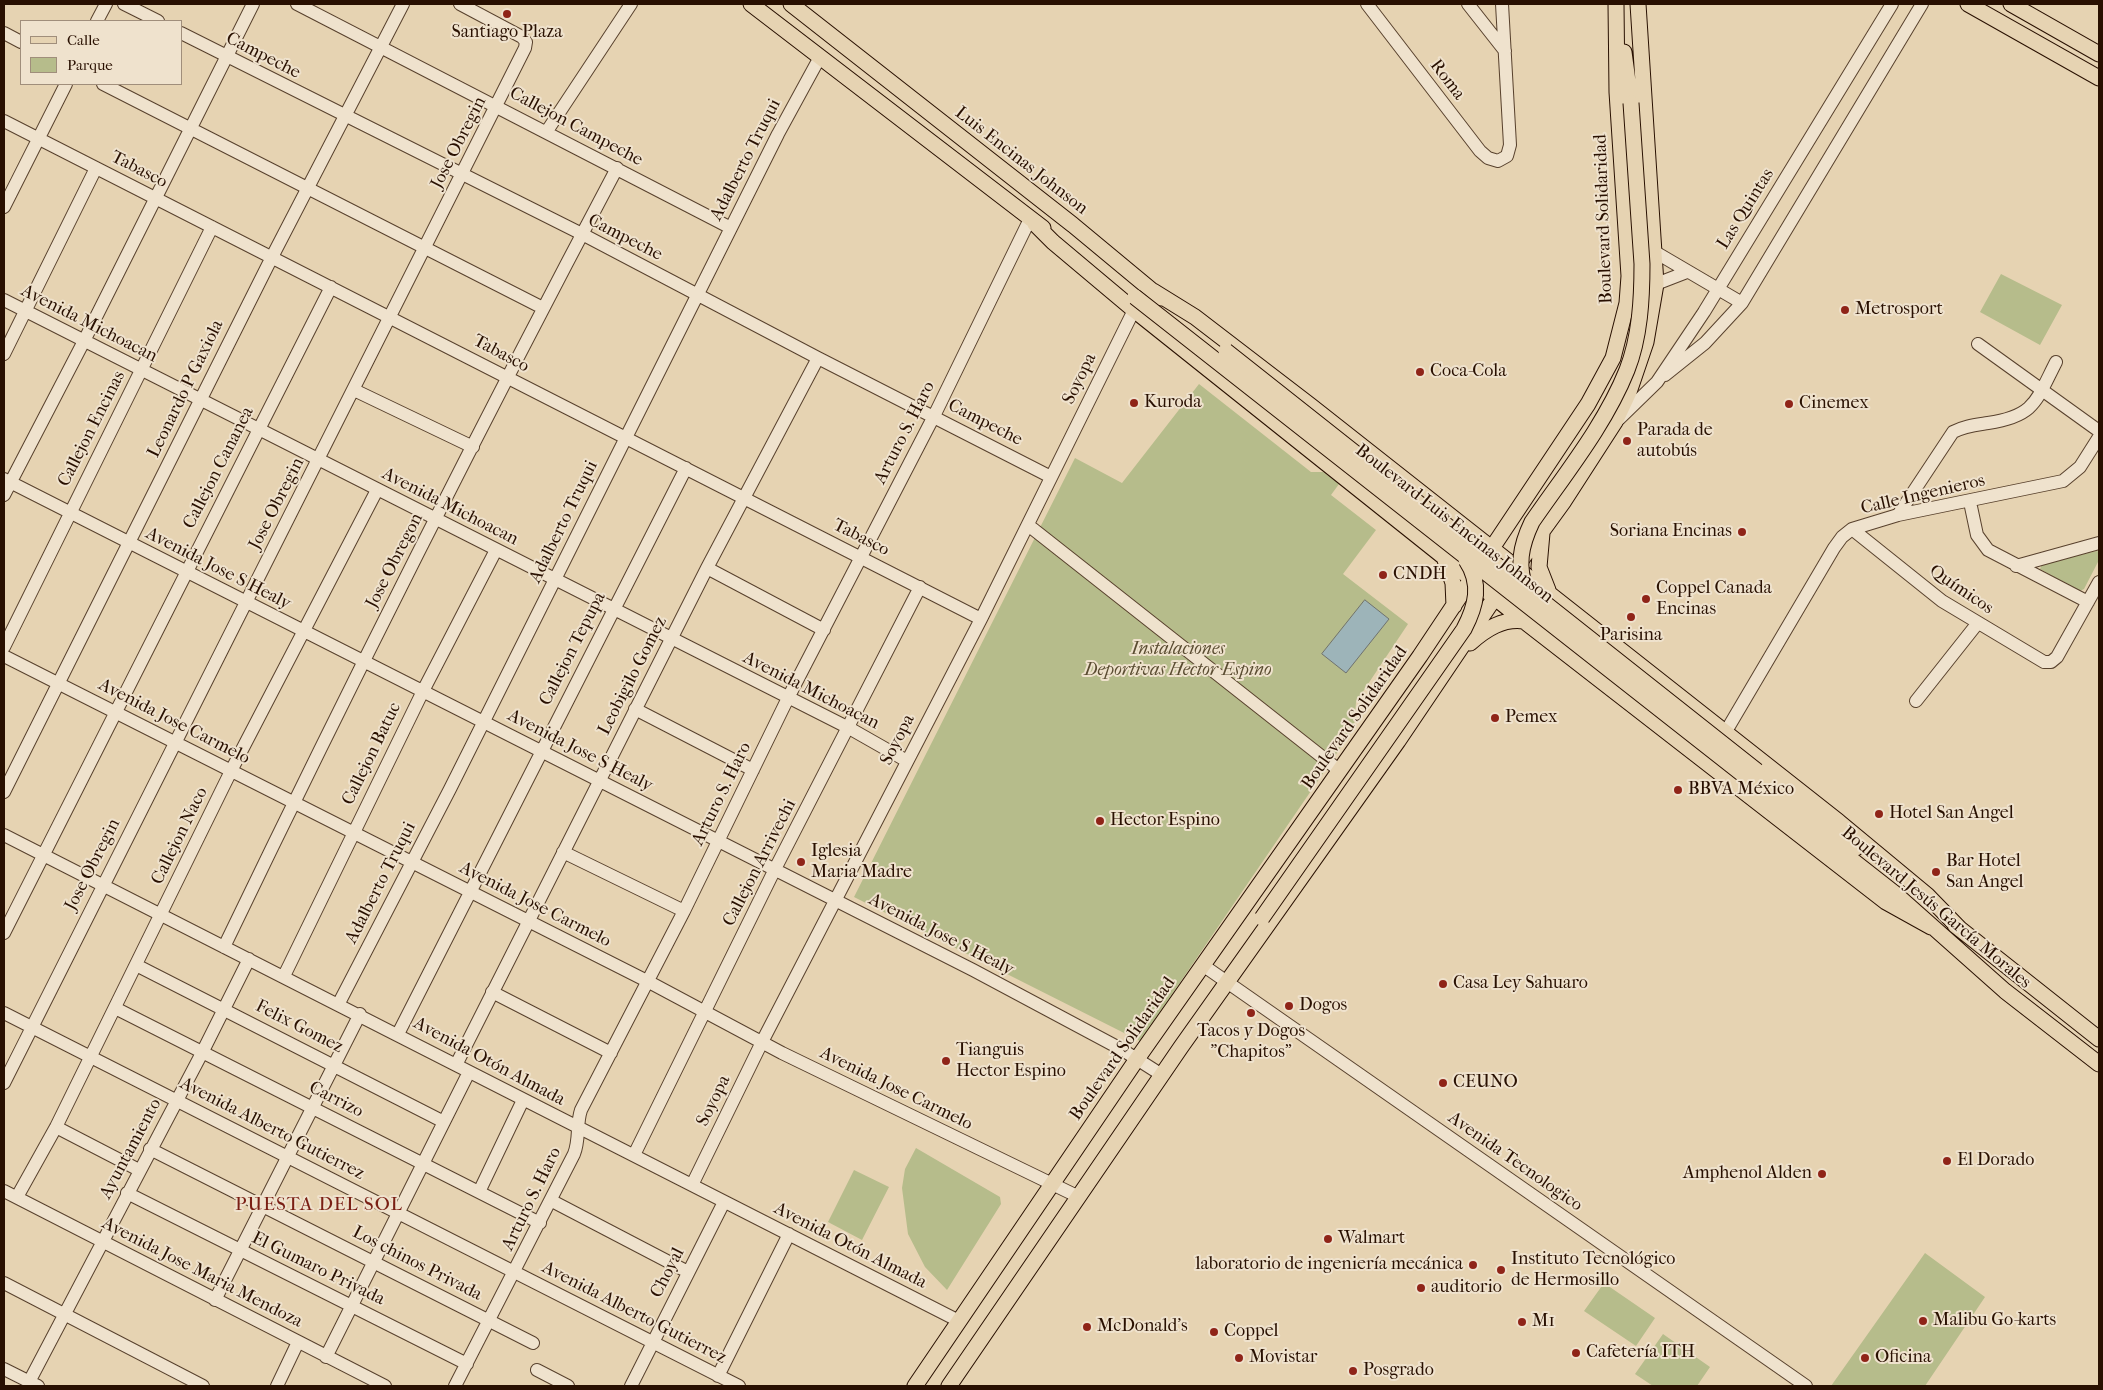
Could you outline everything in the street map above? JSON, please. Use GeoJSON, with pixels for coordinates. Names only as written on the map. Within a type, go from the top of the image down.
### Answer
{"type":"FeatureCollection","features":[{"type":"Feature","properties":{"kind":"main road"},"geometry":{"type":"LineString","coordinates":[[751,4],[1033,222],[1071,247],[1134,304],[1524,622],[1886,902],[1931,927]]}},
{"type":"Feature","properties":{"kind":"main road","name":"Luis Encinas Johnson"},"geometry":{"type":"LineString","coordinates":[[791,4],[1073,225],[1226,351]]}},
{"type":"Feature","properties":{"kind":"main road","name":"Boulevard Solidaridad"},"geometry":{"type":"LineString","coordinates":[[915,1386],[1138,1059],[1493,549],[1608,371],[1620,338],[1626,313],[1629,276],[1617,92],[1618,26],[1616,4]]}},
{"type":"Feature","properties":{"kind":"main road"},"geometry":{"type":"LineString","coordinates":[[949,1386],[1162,1075],[1583,473],[1615,422],[1629,392],[1646,342],[1656,284],[1638,4]]}},
{"type":"Feature","properties":{"kind":"main road"},"geometry":{"type":"LineString","coordinates":[[1968,4],[2099,78]]}},
{"type":"Feature","properties":{"kind":"main road"},"geometry":{"type":"LineString","coordinates":[[2011,4],[2099,54]]}},
{"type":"Feature","properties":{"kind":"main road"},"geometry":{"type":"LineString","coordinates":[[1581,649],[1530,597],[1521,571],[1520,556],[1524,540],[1532,522],[1608,410],[1628,368],[1635,339],[1641,295],[1642,264],[1627,66],[1618,26]]}},
{"type":"Feature","properties":{"kind":"main road"},"geometry":{"type":"LineString","coordinates":[[1153,291],[1215,332],[1883,857],[1928,896],[1961,930]]}},
{"type":"Feature","properties":{"kind":"main road","name":"Boulevard Luis Encinas Johnson"},"geometry":{"type":"LineString","coordinates":[[1134,304],[1581,649],[1753,775]]}},
{"type":"Feature","properties":{"kind":"main road","name":"Boulevard Luis Encinas Johnson"},"geometry":{"type":"LineString","coordinates":[[1226,351],[1753,775]]}},
{"type":"Feature","properties":{"kind":"main road"},"geometry":{"type":"LineString","coordinates":[[1555,454],[1567,468],[1583,473]]}},
{"type":"Feature","properties":{"kind":"main road"},"geometry":{"type":"LineString","coordinates":[[1249,952],[1254,931],[1262,918],[1464,629],[1473,612],[1477,596],[1476,578],[1468,563],[1413,500]]}},
{"type":"Feature","properties":{"kind":"main road"},"geometry":{"type":"LineString","coordinates":[[1465,527],[1491,531],[1508,525]]}},
{"type":"Feature","properties":{"kind":"main road"},"geometry":{"type":"LineString","coordinates":[[1543,530],[1539,567],[1550,594]]}},
{"type":"Feature","properties":{"kind":"main road"},"geometry":{"type":"LineString","coordinates":[[1443,556],[1451,573],[1454,606]]}},
{"type":"Feature","properties":{"kind":"main road"},"geometry":{"type":"LineString","coordinates":[[1453,660],[1485,631],[1494,626],[1516,620],[1524,622]]}},
{"type":"Feature","properties":{"kind":"main road","name":"Boulevard Jesús García Morales"},"geometry":{"type":"LineString","coordinates":[[1753,775],[1898,896],[1931,927],[2006,990],[2099,1064]]}},
{"type":"Feature","properties":{"kind":"main road","name":"Boulevard Jesús García Morales"},"geometry":{"type":"LineString","coordinates":[[1753,775],[1961,930],[2099,1039]]}},
{"type":"Feature","properties":{"kind":"street"},"geometry":{"type":"LineString","coordinates":[[98,20],[106,4]]}},
{"type":"Feature","properties":{"kind":"street"},"geometry":{"type":"LineString","coordinates":[[124,4],[156,20]]}},
{"type":"Feature","properties":{"kind":"street"},"geometry":{"type":"LineString","coordinates":[[4,495],[7,480],[84,341],[253,4]]}},
{"type":"Feature","properties":{"kind":"street","name":"Callejon Campeche"},"geometry":{"type":"LineString","coordinates":[[297,4],[547,131],[731,228]]}},
{"type":"Feature","properties":{"kind":"street","name":"Leonardo P Gaxiola"},"geometry":{"type":"LineString","coordinates":[[4,792],[272,257],[403,4]]}},
{"type":"Feature","properties":{"kind":"street","name":"Jose Obregin"},"geometry":{"type":"LineString","coordinates":[[4,1083],[526,48],[526,42],[522,37],[460,4]]}},
{"type":"Feature","properties":{"kind":"street"},"geometry":{"type":"LineString","coordinates":[[547,131],[631,4]]}},
{"type":"Feature","properties":{"kind":"street","name":"Roma"},"geometry":{"type":"LineString","coordinates":[[1367,4],[1480,151],[1494,160],[1504,160],[1507,156],[1510,136],[1505,51]]}},
{"type":"Feature","properties":{"kind":"street"},"geometry":{"type":"LineString","coordinates":[[1468,4],[1505,51]]}},
{"type":"Feature","properties":{"kind":"street"},"geometry":{"type":"LineString","coordinates":[[1502,4],[1505,51]]}},
{"type":"Feature","properties":{"kind":"street","name":"Las Quintas"},"geometry":{"type":"LineString","coordinates":[[1615,422],[1657,382],[1718,288],[1892,4]]}},
{"type":"Feature","properties":{"kind":"street"},"geometry":{"type":"LineString","coordinates":[[1657,382],[1704,343],[1742,303],[1922,4]]}},
{"type":"Feature","properties":{"kind":"street"},"geometry":{"type":"LineString","coordinates":[[4,33],[20,41]]}},
{"type":"Feature","properties":{"kind":"street","name":"Campeche"},"geometry":{"type":"LineString","coordinates":[[182,34],[462,176],[582,234],[818,358],[1051,476]]}},
{"type":"Feature","properties":{"kind":"street","name":"Adalberto Truqui"},"geometry":{"type":"LineString","coordinates":[[339,1003],[555,580],[731,228],[820,57]]}},
{"type":"Feature","properties":{"kind":"street"},"geometry":{"type":"LineString","coordinates":[[4,207],[65,85]]}},
{"type":"Feature","properties":{"kind":"street"},"geometry":{"type":"LineString","coordinates":[[105,85],[543,308]]}},
{"type":"Feature","properties":{"kind":"street","name":"Tabasco"},"geometry":{"type":"LineString","coordinates":[[4,121],[920,587],[980,620]]}},
{"type":"Feature","properties":{"kind":"street"},"geometry":{"type":"LineString","coordinates":[[4,354],[96,168]]}},
{"type":"Feature","properties":{"kind":"street","name":"Jose Obregon"},"geometry":{"type":"LineString","coordinates":[[224,947],[364,661],[616,168]]}},
{"type":"Feature","properties":{"kind":"street","name":"Arturo S. Haro"},"geometry":{"type":"LineString","coordinates":[[455,1386],[552,1201],[578,1144],[577,1128],[581,1110],[649,982],[788,698],[1033,222]]}},
{"type":"Feature","properties":{"kind":"street","name":"Callejon Encinas"},"geometry":{"type":"LineString","coordinates":[[4,647],[69,512],[212,227]]}},
{"type":"Feature","properties":{"kind":"street"},"geometry":{"type":"LineString","coordinates":[[1655,252],[1742,303]]}},
{"type":"Feature","properties":{"kind":"street"},"geometry":{"type":"LineString","coordinates":[[1656,284],[1687,272]]}},
{"type":"Feature","properties":{"kind":"street","name":"Callejon Cananea"},"geometry":{"type":"LineString","coordinates":[[4,933],[117,712],[257,430],[331,288]]}},
{"type":"Feature","properties":{"kind":"street","name":"Avenida Michoacan"},"geometry":{"type":"LineString","coordinates":[[4,300],[318,461],[849,728],[907,760]]}},
{"type":"Feature","properties":{"kind":"street","name":"Soyopa"},"geometry":{"type":"LineString","coordinates":[[692,1186],[762,1042],[1028,525],[1134,304]]}},
{"type":"Feature","properties":{"kind":"street"},"geometry":{"type":"LineString","coordinates":[[1978,344],[2099,431]]}},
{"type":"Feature","properties":{"kind":"street","name":"Leobigilo Gomez"},"geometry":{"type":"LineString","coordinates":[[456,1065],[707,568],[818,358]]}},
{"type":"Feature","properties":{"kind":"street"},"geometry":{"type":"LineString","coordinates":[[1898,515],[1953,432],[1966,426],[2019,416],[2031,407],[2056,362]]}},
{"type":"Feature","properties":{"kind":"street"},"geometry":{"type":"LineString","coordinates":[[354,390],[473,447]]}},
{"type":"Feature","properties":{"kind":"street","name":"Calle Ingenieros"},"geometry":{"type":"LineString","coordinates":[[1725,733],[1834,548],[1842,537],[1852,529],[1898,515],[1970,502],[2063,481],[2080,467],[2099,437]]}},
{"type":"Feature","properties":{"kind":"street","name":"Callejon Tepupa"},"geometry":{"type":"LineString","coordinates":[[398,1034],[612,609],[686,468]]}},
{"type":"Feature","properties":{"kind":"street","name":"Avenida Jose S Healy"},"geometry":{"type":"LineString","coordinates":[[7,480],[129,544],[186,571],[599,780],[774,871],[973,970],[1138,1059],[1162,1075]]}},
{"type":"Feature","properties":{"kind":"street","name":"Callejon Naco"},"geometry":{"type":"LineString","coordinates":[[17,1197],[56,1127],[232,769],[377,490]]}},
{"type":"Feature","properties":{"kind":"street"},"geometry":{"type":"LineString","coordinates":[[1970,502],[1973,522],[1981,543],[1999,557],[2088,602],[2099,582]]}},
{"type":"Feature","properties":{"kind":"street"},"geometry":{"type":"LineString","coordinates":[[1028,525],[1340,771]]}},
{"type":"Feature","properties":{"kind":"street","name":"Químicos"},"geometry":{"type":"LineString","coordinates":[[1852,529],[1920,585],[1977,624],[2044,662],[2051,662],[2057,656],[2088,602]]}},
{"type":"Feature","properties":{"kind":"street"},"geometry":{"type":"LineString","coordinates":[[2016,566],[2099,543]]}},
{"type":"Feature","properties":{"kind":"street","name":"Callejon Batuc"},"geometry":{"type":"LineString","coordinates":[[284,976],[423,691],[496,550]]}},
{"type":"Feature","properties":{"kind":"street"},"geometry":{"type":"LineString","coordinates":[[707,568],[824,630]]}},
{"type":"Feature","properties":{"kind":"street","name":"Callejon Arrivechi"},"geometry":{"type":"LineString","coordinates":[[634,1155],[707,1012],[774,871],[920,587]]}},
{"type":"Feature","properties":{"kind":"street"},"geometry":{"type":"LineString","coordinates":[[1916,701],[1977,624]]}},
{"type":"Feature","properties":{"kind":"street","name":"Avenida Jose Carmelo"},"geometry":{"type":"LineString","coordinates":[[4,656],[232,769],[649,982],[762,1042],[1079,1197]]}},
{"type":"Feature","properties":{"kind":"street"},"geometry":{"type":"LineString","coordinates":[[635,709],[753,770]]}},
{"type":"Feature","properties":{"kind":"street","name":"Avenida Otón Almada"},"geometry":{"type":"LineString","coordinates":[[4,835],[339,1003],[577,1128],[959,1320]]}},
{"type":"Feature","properties":{"kind":"street"},"geometry":{"type":"LineString","coordinates":[[563,852],[684,912]]}},
{"type":"Feature","properties":{"kind":"street","name":"Ayuntamiento"},"geometry":{"type":"LineString","coordinates":[[33,1384],[64,1314],[203,1051],[249,959]]}},
{"type":"Feature","properties":{"kind":"street","name":"Felix Gomez"},"geometry":{"type":"LineString","coordinates":[[136,965],[444,1122]]}},
{"type":"Feature","properties":{"kind":"street","name":"Avenida Tecnologico"},"geometry":{"type":"LineString","coordinates":[[1204,966],[1806,1386]]}},
{"type":"Feature","properties":{"kind":"street"},"geometry":{"type":"LineString","coordinates":[[492,992],[611,1053]]}},
{"type":"Feature","properties":{"kind":"street","name":"Carrizo"},"geometry":{"type":"LineString","coordinates":[[115,1008],[540,1223]]}},
{"type":"Feature","properties":{"kind":"street","name":"Avenida Alberto Gutierrez"},"geometry":{"type":"LineString","coordinates":[[4,1013],[288,1156],[398,1214],[516,1272],[652,1344],[739,1386]]}},
{"type":"Feature","properties":{"kind":"street"},"geometry":{"type":"LineString","coordinates":[[215,1300],[360,1014]]}},
{"type":"Feature","properties":{"kind":"street"},"geometry":{"type":"LineString","coordinates":[[326,1357],[469,1072]]}},
{"type":"Feature","properties":{"kind":"street"},"geometry":{"type":"LineString","coordinates":[[479,1192],[523,1100]]}},
{"type":"Feature","properties":{"kind":"street"},"geometry":{"type":"LineString","coordinates":[[56,1127],[139,1170]]}},
{"type":"Feature","properties":{"kind":"street","name":"Los chinos Privada"},"geometry":{"type":"LineString","coordinates":[[150,1149],[533,1343]]}},
{"type":"Feature","properties":{"kind":"street","name":"Avenida Jose Maria Mendoza"},"geometry":{"type":"LineString","coordinates":[[4,1190],[385,1386]]}},
{"type":"Feature","properties":{"kind":"street","name":"El Gumaro Privada"},"geometry":{"type":"LineString","coordinates":[[127,1193],[467,1364]]}},
{"type":"Feature","properties":{"kind":"street"},"geometry":{"type":"LineString","coordinates":[[552,1201],[688,1272]]}},
{"type":"Feature","properties":{"kind":"street","name":"Choyal"},"geometry":{"type":"LineString","coordinates":[[631,1386],[724,1202]]}},
{"type":"Feature","properties":{"kind":"street"},"geometry":{"type":"LineString","coordinates":[[718,1376],[789,1234]]}},
{"type":"Feature","properties":{"kind":"street"},"geometry":{"type":"LineString","coordinates":[[4,1284],[203,1386]]}},
{"type":"Feature","properties":{"kind":"street"},"geometry":{"type":"LineString","coordinates":[[277,1386],[298,1342]]}},
{"type":"Feature","properties":{"kind":"street"},"geometry":{"type":"LineString","coordinates":[[4,1369],[33,1384]]}},
{"type":"Feature","properties":{"kind":"street"},"geometry":{"type":"LineString","coordinates":[[537,1370],[568,1386]]}},
{"type":"Feature","properties":{"kind":"green space"},"geometry":{"type":"Polygon","coordinates":[[[2001,274],[2062,305],[2040,345],[1980,312],[2001,274]]]}},
{"type":"Feature","properties":{"kind":"green space","name":"Instalaciones Deportivas Hector Espino"},"geometry":{"type":"Polygon","coordinates":[[[1199,384],[1311,472],[1323,472],[1339,484],[1331,495],[1376,530],[1343,574],[1408,624],[1356,702],[1354,728],[1140,1041],[854,897],[1075,458],[1122,483],[1199,384]]]}},
{"type":"Feature","properties":{"kind":"green space"},"geometry":{"type":"Polygon","coordinates":[[[2099,552],[2099,560],[2084,589],[2080,591],[2040,569],[2042,564],[2099,552]]]}},
{"type":"Feature","properties":{"kind":"green space"},"geometry":{"type":"Polygon","coordinates":[[[916,1148],[1000,1197],[1001,1204],[947,1290],[925,1267],[908,1234],[902,1188],[905,1169],[916,1148]]]}},
{"type":"Feature","properties":{"kind":"green space"},"geometry":{"type":"Polygon","coordinates":[[[854,1170],[889,1187],[862,1240],[828,1222],[854,1170]]]}},
{"type":"Feature","properties":{"kind":"green space","name":"Malibu Go-karts"},"geometry":{"type":"Polygon","coordinates":[[[1925,1253],[1985,1297],[1925,1386],[1831,1386],[1925,1253]]]}},
{"type":"Feature","properties":{"kind":"green space"},"geometry":{"type":"Polygon","coordinates":[[[1604,1283],[1655,1318],[1636,1346],[1584,1311],[1604,1283]]]}},
{"type":"Feature","properties":{"kind":"green space"},"geometry":{"type":"Polygon","coordinates":[[[1663,1334],[1710,1367],[1697,1386],[1653,1386],[1635,1374],[1663,1334]]]}},
{"type":"Feature","properties":{"kind":"water"},"geometry":{"type":"Polygon","coordinates":[[[1365,600],[1389,619],[1346,673],[1322,654],[1365,600]]]}},
{"type":"Feature","properties":{"kind":"place","name":"Santiago Plaza"},"geometry":{"type":"Point","coordinates":[507,14]}},
{"type":"Feature","properties":{"kind":"place","name":"Metrosport"},"geometry":{"type":"Point","coordinates":[1845,310]}},
{"type":"Feature","properties":{"kind":"place","name":"Coca-Cola"},"geometry":{"type":"Point","coordinates":[1420,372]}},
{"type":"Feature","properties":{"kind":"place","name":"Kuroda"},"geometry":{"type":"Point","coordinates":[1134,403]}},
{"type":"Feature","properties":{"kind":"place","name":"Cinemex"},"geometry":{"type":"Point","coordinates":[1789,404]}},
{"type":"Feature","properties":{"kind":"place","name":"Parada de autobús"},"geometry":{"type":"Point","coordinates":[1627,441]}},
{"type":"Feature","properties":{"kind":"place","name":"Soriana Encinas"},"geometry":{"type":"Point","coordinates":[1742,532]}},
{"type":"Feature","properties":{"kind":"place","name":"CNDH"},"geometry":{"type":"Point","coordinates":[1383,575]}},
{"type":"Feature","properties":{"kind":"place","name":"Coppel Canada Encinas"},"geometry":{"type":"Point","coordinates":[1646,599]}},
{"type":"Feature","properties":{"kind":"place","name":"Parisina"},"geometry":{"type":"Point","coordinates":[1631,617]}},
{"type":"Feature","properties":{"kind":"place","name":"Pemex"},"geometry":{"type":"Point","coordinates":[1495,718]}},
{"type":"Feature","properties":{"kind":"place","name":"BBVA México"},"geometry":{"type":"Point","coordinates":[1678,790]}},
{"type":"Feature","properties":{"kind":"place","name":"Hotel San Angel"},"geometry":{"type":"Point","coordinates":[1879,814]}},
{"type":"Feature","properties":{"kind":"place","name":"Hector Espino"},"geometry":{"type":"Point","coordinates":[1100,821]}},
{"type":"Feature","properties":{"kind":"place","name":"Iglesia Maria Madre"},"geometry":{"type":"Point","coordinates":[801,862]}},
{"type":"Feature","properties":{"kind":"place","name":"Bar Hotel San Angel"},"geometry":{"type":"Point","coordinates":[1936,872]}},
{"type":"Feature","properties":{"kind":"place","name":"Casa Ley Sahuaro"},"geometry":{"type":"Point","coordinates":[1443,984]}},
{"type":"Feature","properties":{"kind":"place","name":"Dogos"},"geometry":{"type":"Point","coordinates":[1289,1006]}},
{"type":"Feature","properties":{"kind":"place","name":"Tacos y Dogos \"Chapitos\""},"geometry":{"type":"Point","coordinates":[1251,1013]}},
{"type":"Feature","properties":{"kind":"place","name":"Tianguis Hector Espino"},"geometry":{"type":"Point","coordinates":[946,1061]}},
{"type":"Feature","properties":{"kind":"place","name":"CEUNO"},"geometry":{"type":"Point","coordinates":[1443,1083]}},
{"type":"Feature","properties":{"kind":"place","name":"El Dorado"},"geometry":{"type":"Point","coordinates":[1947,1161]}},
{"type":"Feature","properties":{"kind":"place","name":"Amphenol Alden"},"geometry":{"type":"Point","coordinates":[1822,1174]}},
{"type":"Feature","properties":{"kind":"place","name":"Walmart"},"geometry":{"type":"Point","coordinates":[1328,1239]}},
{"type":"Feature","properties":{"kind":"place","name":"laboratorio de ingeniería mecánica"},"geometry":{"type":"Point","coordinates":[1473,1265]}},
{"type":"Feature","properties":{"kind":"place","name":"Instituto Tecnológico de Hermosillo"},"geometry":{"type":"Point","coordinates":[1501,1270]}},
{"type":"Feature","properties":{"kind":"place","name":"auditorio"},"geometry":{"type":"Point","coordinates":[1421,1288]}},
{"type":"Feature","properties":{"kind":"place","name":"Malibu Go-karts"},"geometry":{"type":"Point","coordinates":[1923,1321]}},
{"type":"Feature","properties":{"kind":"place","name":"M1"},"geometry":{"type":"Point","coordinates":[1522,1322]}},
{"type":"Feature","properties":{"kind":"place","name":"McDonald's"},"geometry":{"type":"Point","coordinates":[1087,1327]}},
{"type":"Feature","properties":{"kind":"place","name":"Coppel"},"geometry":{"type":"Point","coordinates":[1214,1332]}},
{"type":"Feature","properties":{"kind":"place","name":"Cafetería ITH"},"geometry":{"type":"Point","coordinates":[1576,1353]}},
{"type":"Feature","properties":{"kind":"place","name":"Movistar"},"geometry":{"type":"Point","coordinates":[1239,1358]}},
{"type":"Feature","properties":{"kind":"place","name":"Oficina"},"geometry":{"type":"Point","coordinates":[1865,1358]}},
{"type":"Feature","properties":{"kind":"place","name":"Posgrado"},"geometry":{"type":"Point","coordinates":[1353,1371]}},
{"type":"Feature","properties":{"kind":"district","name":"PUESTA DEL SOL"},"geometry":{"type":"Point","coordinates":[319,1205]}}]}
